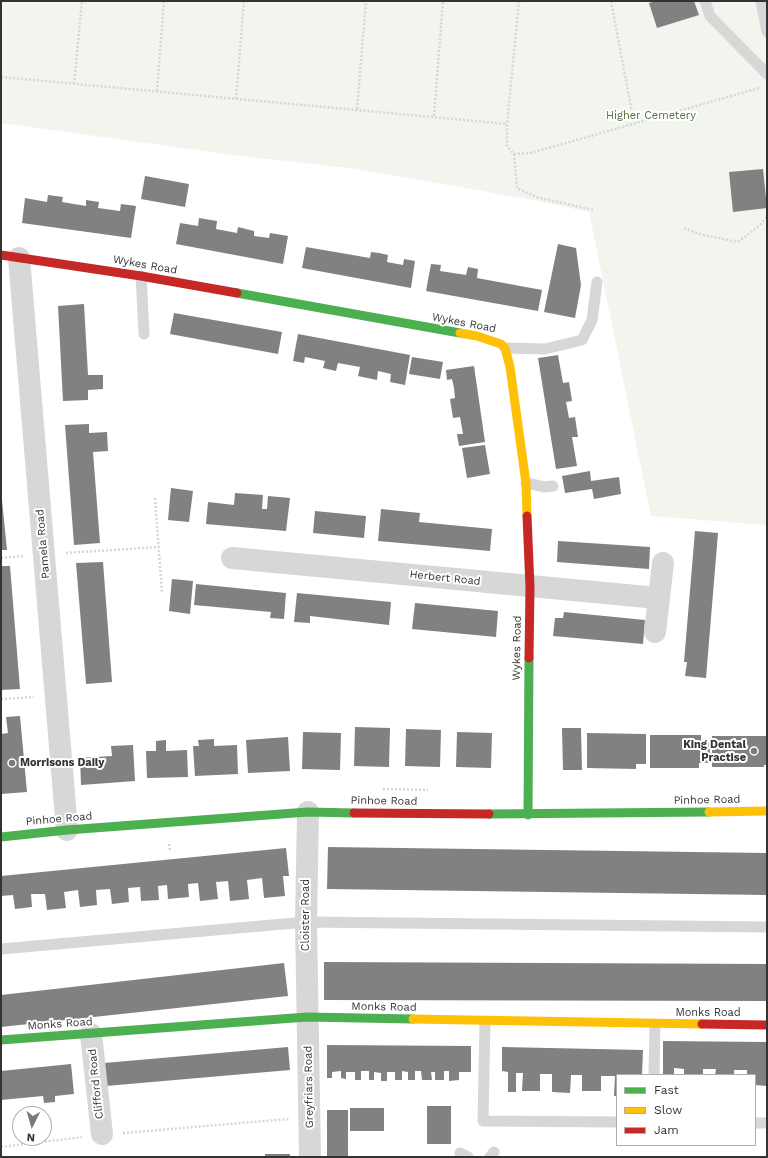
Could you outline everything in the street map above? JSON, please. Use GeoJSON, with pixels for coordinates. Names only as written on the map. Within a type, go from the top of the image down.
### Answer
{"type":"FeatureCollection","features":[{"type":"Feature","properties":{"kind":"street","name":"Wykes Road"},"geometry":{"type":"LineString","coordinates":[[10,256],[142,276],[477,336],[494,340],[505,348],[510,367],[526,483],[530,587],[528,815]]}},
{"type":"Feature","properties":{"kind":"street","name":"Pamela Road"},"geometry":{"type":"LineString","coordinates":[[10,256],[44,554],[67,830]]}},
{"type":"Feature","properties":{"kind":"street","name":"Herbert Road"},"geometry":{"type":"LineString","coordinates":[[232,558],[658,598]]}},
{"type":"Feature","properties":{"kind":"street"},"geometry":{"type":"LineString","coordinates":[[656,632],[658,598],[663,562]]}},
{"type":"Feature","properties":{"kind":"street","name":"Pinhoe Road"},"geometry":{"type":"LineString","coordinates":[[1,837],[67,830],[308,812],[528,815],[766,811]]}},
{"type":"Feature","properties":{"kind":"street","name":"Cloister Road"},"geometry":{"type":"LineString","coordinates":[[307,1017],[306,922],[308,812]]}},
{"type":"Feature","properties":{"kind":"street","name":"Monks Road"},"geometry":{"type":"LineString","coordinates":[[1,1040],[307,1017],[655,1025],[767,1025]]}},
{"type":"Feature","properties":{"kind":"street","name":"Greyfriars Road"},"geometry":{"type":"LineString","coordinates":[[307,1017],[310,1157]]}},
{"type":"Feature","properties":{"kind":"street","name":"Clifford Road"},"geometry":{"type":"LineString","coordinates":[[91,1034],[102,1134]]}},
{"type":"Feature","properties":{"kind":"lane"},"geometry":{"type":"LineString","coordinates":[[704,1],[710,16],[767,74]]}},
{"type":"Feature","properties":{"kind":"lane"},"geometry":{"type":"LineString","coordinates":[[761,1],[767,32]]}},
{"type":"Feature","properties":{"kind":"lane"},"geometry":{"type":"LineString","coordinates":[[142,276],[144,334]]}},
{"type":"Feature","properties":{"kind":"lane"},"geometry":{"type":"LineString","coordinates":[[505,348],[545,349],[582,340],[592,320],[597,282]]}},
{"type":"Feature","properties":{"kind":"lane"},"geometry":{"type":"LineString","coordinates":[[526,483],[545,487],[554,486]]}},
{"type":"Feature","properties":{"kind":"lane"},"geometry":{"type":"LineString","coordinates":[[1,949],[306,922],[767,927]]}},
{"type":"Feature","properties":{"kind":"lane"},"geometry":{"type":"LineString","coordinates":[[485,1022],[483,1121],[616,1122]]}},
{"type":"Feature","properties":{"kind":"lane"},"geometry":{"type":"LineString","coordinates":[[654,1074],[655,1025]]}},
{"type":"Feature","properties":{"kind":"lane"},"geometry":{"type":"LineString","coordinates":[[756,1123],[767,1123]]}},
{"type":"Feature","properties":{"kind":"path"},"geometry":{"type":"LineString","coordinates":[[74,84],[82,1]]}},
{"type":"Feature","properties":{"kind":"path"},"geometry":{"type":"LineString","coordinates":[[157,91],[164,1]]}},
{"type":"Feature","properties":{"kind":"path"},"geometry":{"type":"LineString","coordinates":[[236,98],[244,1]]}},
{"type":"Feature","properties":{"kind":"path"},"geometry":{"type":"LineString","coordinates":[[357,109],[366,1]]}},
{"type":"Feature","properties":{"kind":"path"},"geometry":{"type":"LineString","coordinates":[[434,116],[443,1]]}},
{"type":"Feature","properties":{"kind":"path"},"geometry":{"type":"LineString","coordinates":[[519,1],[507,124],[507,146],[514,154],[517,188],[536,197],[593,210]]}},
{"type":"Feature","properties":{"kind":"path"},"geometry":{"type":"LineString","coordinates":[[611,1],[634,123]]}},
{"type":"Feature","properties":{"kind":"path"},"geometry":{"type":"LineString","coordinates":[[1,77],[434,116],[507,124]]}},
{"type":"Feature","properties":{"kind":"path"},"geometry":{"type":"LineString","coordinates":[[514,154],[531,153],[760,88]]}},
{"type":"Feature","properties":{"kind":"path"},"geometry":{"type":"LineString","coordinates":[[684,228],[698,234],[738,242],[759,226],[767,217]]}},
{"type":"Feature","properties":{"kind":"path"},"geometry":{"type":"LineString","coordinates":[[155,498],[162,593]]}},
{"type":"Feature","properties":{"kind":"path"},"geometry":{"type":"LineString","coordinates":[[1,558],[159,547]]}},
{"type":"Feature","properties":{"kind":"path"},"geometry":{"type":"LineString","coordinates":[[1,700],[56,696]]}},
{"type":"Feature","properties":{"kind":"path"},"geometry":{"type":"LineString","coordinates":[[1,1146],[102,1134],[310,1118]]}},
{"type":"Feature","properties":{"kind":"green space","name":"Higher Cemetery"},"geometry":{"type":"Polygon","coordinates":[[[1,1],[767,1],[767,525],[651,516],[589,212],[533,200],[357,169],[241,156],[1,123],[1,1]]]}},
{"type":"Feature","properties":{"kind":"building"},"geometry":{"type":"Polygon","coordinates":[[[656,1],[694,1],[699,15],[657,28],[649,3],[656,1]]]}},
{"type":"Feature","properties":{"kind":"building"},"geometry":{"type":"Polygon","coordinates":[[[763,169],[767,208],[733,212],[729,172],[763,169]]]}},
{"type":"Feature","properties":{"kind":"building"},"geometry":{"type":"Polygon","coordinates":[[[145,176],[189,184],[185,207],[141,199],[145,176]]]}},
{"type":"Feature","properties":{"kind":"building"},"geometry":{"type":"Polygon","coordinates":[[[48,195],[63,197],[62,202],[86,206],[86,200],[99,202],[98,208],[120,211],[121,204],[136,206],[131,238],[22,223],[25,198],[47,202],[48,195]]]}},
{"type":"Feature","properties":{"kind":"building"},"geometry":{"type":"Polygon","coordinates":[[[199,218],[217,221],[216,229],[237,233],[238,227],[254,231],[254,236],[269,238],[270,233],[288,236],[283,264],[176,244],[180,223],[198,226],[199,218]]]}},
{"type":"Feature","properties":{"kind":"building"},"geometry":{"type":"Polygon","coordinates":[[[558,244],[576,248],[581,285],[575,318],[544,312],[558,244]]]}},
{"type":"Feature","properties":{"kind":"building"},"geometry":{"type":"Polygon","coordinates":[[[306,247],[370,258],[371,252],[379,253],[388,255],[387,262],[403,265],[404,259],[415,261],[411,288],[302,268],[306,247]]]}},
{"type":"Feature","properties":{"kind":"building"},"geometry":{"type":"Polygon","coordinates":[[[431,264],[441,265],[440,271],[466,275],[468,267],[478,269],[477,278],[542,290],[538,311],[426,291],[431,264]]]}},
{"type":"Feature","properties":{"kind":"building"},"geometry":{"type":"Polygon","coordinates":[[[84,304],[88,375],[103,375],[103,389],[88,390],[88,400],[63,401],[58,306],[84,304]]]}},
{"type":"Feature","properties":{"kind":"building"},"geometry":{"type":"Polygon","coordinates":[[[174,313],[282,332],[278,354],[170,334],[174,313]]]}},
{"type":"Feature","properties":{"kind":"building"},"geometry":{"type":"Polygon","coordinates":[[[298,334],[410,355],[405,385],[390,382],[391,374],[378,371],[377,380],[358,376],[360,367],[338,363],[336,371],[323,368],[325,361],[305,357],[304,363],[293,361],[298,334]]]}},
{"type":"Feature","properties":{"kind":"building"},"geometry":{"type":"Polygon","coordinates":[[[558,355],[563,383],[569,382],[572,401],[566,402],[569,418],[575,417],[578,437],[572,437],[577,466],[556,469],[538,358],[558,355]]]}},
{"type":"Feature","properties":{"kind":"building"},"geometry":{"type":"Polygon","coordinates":[[[412,357],[443,362],[440,379],[409,374],[412,357]]]}},
{"type":"Feature","properties":{"kind":"building"},"geometry":{"type":"Polygon","coordinates":[[[474,366],[485,442],[459,446],[457,434],[463,434],[460,417],[453,418],[450,399],[455,398],[454,388],[452,379],[447,380],[446,370],[474,366]]]}},
{"type":"Feature","properties":{"kind":"building"},"geometry":{"type":"Polygon","coordinates":[[[89,424],[89,433],[107,432],[108,451],[93,452],[100,543],[74,545],[65,425],[89,424]]]}},
{"type":"Feature","properties":{"kind":"building"},"geometry":{"type":"Polygon","coordinates":[[[485,445],[490,474],[467,478],[462,448],[485,445]]]}},
{"type":"Feature","properties":{"kind":"building"},"geometry":{"type":"Polygon","coordinates":[[[590,471],[591,481],[619,477],[621,494],[594,499],[592,489],[565,493],[562,476],[590,471]]]}},
{"type":"Feature","properties":{"kind":"building"},"geometry":{"type":"Polygon","coordinates":[[[171,488],[193,491],[189,522],[168,520],[171,488]]]}},
{"type":"Feature","properties":{"kind":"building"},"geometry":{"type":"Polygon","coordinates":[[[1,490],[7,550],[1,550],[1,490]]]}},
{"type":"Feature","properties":{"kind":"building"},"geometry":{"type":"Polygon","coordinates":[[[235,493],[263,495],[262,509],[267,509],[268,496],[290,498],[286,531],[206,524],[208,502],[234,505],[235,493]]]}},
{"type":"Feature","properties":{"kind":"building"},"geometry":{"type":"Polygon","coordinates":[[[381,509],[420,513],[419,522],[492,529],[490,551],[378,541],[381,509]]]}},
{"type":"Feature","properties":{"kind":"building"},"geometry":{"type":"Polygon","coordinates":[[[315,511],[366,516],[364,538],[313,533],[315,511]]]}},
{"type":"Feature","properties":{"kind":"building"},"geometry":{"type":"Polygon","coordinates":[[[695,531],[718,533],[706,678],[685,676],[687,662],[684,662],[695,531]]]}},
{"type":"Feature","properties":{"kind":"building"},"geometry":{"type":"Polygon","coordinates":[[[558,541],[650,547],[649,569],[557,562],[558,541]]]}},
{"type":"Feature","properties":{"kind":"building"},"geometry":{"type":"Polygon","coordinates":[[[103,562],[112,682],[86,684],[76,563],[103,562]]]}},
{"type":"Feature","properties":{"kind":"building"},"geometry":{"type":"Polygon","coordinates":[[[1,566],[10,566],[20,689],[1,690],[1,566]]]}},
{"type":"Feature","properties":{"kind":"building"},"geometry":{"type":"Polygon","coordinates":[[[172,579],[193,581],[190,614],[169,611],[172,579]]]}},
{"type":"Feature","properties":{"kind":"building"},"geometry":{"type":"Polygon","coordinates":[[[196,584],[286,593],[284,619],[270,618],[271,612],[194,605],[196,584]]]}},
{"type":"Feature","properties":{"kind":"building"},"geometry":{"type":"Polygon","coordinates":[[[297,593],[391,602],[389,625],[310,616],[310,623],[294,622],[297,593]]]}},
{"type":"Feature","properties":{"kind":"building"},"geometry":{"type":"Polygon","coordinates":[[[415,603],[498,611],[496,637],[412,629],[415,603]]]}},
{"type":"Feature","properties":{"kind":"building"},"geometry":{"type":"Polygon","coordinates":[[[564,612],[645,620],[643,644],[553,636],[555,618],[563,618],[564,612]]]}},
{"type":"Feature","properties":{"kind":"building","name":"Morrisons Daily"},"geometry":{"type":"Polygon","coordinates":[[[20,716],[27,792],[1,794],[1,734],[8,733],[6,717],[20,716]]]}},
{"type":"Feature","properties":{"kind":"building"},"geometry":{"type":"Polygon","coordinates":[[[355,727],[390,728],[389,767],[354,766],[355,727]]]}},
{"type":"Feature","properties":{"kind":"building"},"geometry":{"type":"Polygon","coordinates":[[[562,728],[581,728],[582,770],[563,770],[562,728]]]}},
{"type":"Feature","properties":{"kind":"building"},"geometry":{"type":"Polygon","coordinates":[[[406,729],[441,730],[440,767],[405,766],[406,729]]]}},
{"type":"Feature","properties":{"kind":"building"},"geometry":{"type":"Polygon","coordinates":[[[303,732],[341,733],[340,770],[302,769],[303,732]]]}},
{"type":"Feature","properties":{"kind":"building"},"geometry":{"type":"Polygon","coordinates":[[[457,732],[492,733],[491,768],[456,767],[457,732]]]}},
{"type":"Feature","properties":{"kind":"building"},"geometry":{"type":"Polygon","coordinates":[[[587,733],[646,734],[646,764],[636,764],[636,769],[587,768],[587,733]]]}},
{"type":"Feature","properties":{"kind":"building"},"geometry":{"type":"Polygon","coordinates":[[[650,735],[701,735],[701,742],[710,742],[710,763],[699,763],[699,768],[650,768],[650,735]]]}},
{"type":"Feature","properties":{"kind":"building"},"geometry":{"type":"Polygon","coordinates":[[[712,736],[767,736],[767,765],[764,765],[764,767],[712,767],[712,736]]]}},
{"type":"Feature","properties":{"kind":"building"},"geometry":{"type":"Polygon","coordinates":[[[288,737],[290,771],[248,773],[246,740],[288,737]]]}},
{"type":"Feature","properties":{"kind":"building"},"geometry":{"type":"Polygon","coordinates":[[[214,739],[214,746],[237,745],[238,774],[195,776],[193,746],[199,746],[198,740],[214,739]]]}},
{"type":"Feature","properties":{"kind":"building"},"geometry":{"type":"Polygon","coordinates":[[[166,740],[166,751],[187,750],[188,777],[147,778],[146,751],[156,751],[156,741],[166,740]]]}},
{"type":"Feature","properties":{"kind":"building"},"geometry":{"type":"Polygon","coordinates":[[[133,745],[135,781],[81,785],[80,758],[112,756],[111,746],[133,745]]]}},
{"type":"Feature","properties":{"kind":"building"},"geometry":{"type":"Polygon","coordinates":[[[328,847],[767,853],[767,895],[327,889],[328,847]]]}},
{"type":"Feature","properties":{"kind":"building"},"geometry":{"type":"Polygon","coordinates":[[[286,848],[289,876],[283,876],[285,896],[264,898],[262,878],[247,880],[249,899],[230,901],[228,881],[216,882],[218,899],[200,901],[198,883],[188,884],[189,897],[168,899],[167,885],[158,886],[159,900],[141,901],[140,887],[128,888],[129,902],[112,904],[110,889],[96,890],[97,905],[80,907],[78,890],[64,892],[66,908],[47,910],[45,894],[31,894],[32,907],[15,909],[13,895],[1,896],[1,876],[286,848]]]}},
{"type":"Feature","properties":{"kind":"building"},"geometry":{"type":"Polygon","coordinates":[[[324,962],[767,964],[767,1001],[324,1000],[324,962]]]}},
{"type":"Feature","properties":{"kind":"building"},"geometry":{"type":"Polygon","coordinates":[[[284,963],[288,996],[1,1027],[1,995],[284,963]]]}},
{"type":"Feature","properties":{"kind":"building"},"geometry":{"type":"Polygon","coordinates":[[[663,1041],[767,1042],[767,1086],[756,1085],[756,1074],[747,1074],[747,1070],[734,1070],[734,1074],[715,1074],[716,1069],[703,1069],[703,1074],[684,1074],[684,1069],[674,1068],[674,1074],[663,1074],[663,1041]]]}},
{"type":"Feature","properties":{"kind":"building"},"geometry":{"type":"Polygon","coordinates":[[[327,1045],[471,1046],[471,1072],[459,1072],[459,1080],[449,1081],[449,1071],[444,1071],[444,1080],[435,1080],[435,1072],[431,1072],[432,1080],[422,1080],[421,1071],[415,1071],[415,1080],[408,1080],[408,1072],[402,1071],[402,1080],[395,1080],[395,1072],[387,1072],[387,1081],[381,1081],[381,1073],[374,1072],[374,1080],[369,1080],[369,1071],[361,1071],[361,1080],[355,1080],[355,1072],[346,1072],[346,1079],[341,1078],[341,1071],[332,1072],[332,1078],[327,1078],[327,1045]]]}},
{"type":"Feature","properties":{"kind":"building"},"geometry":{"type":"Polygon","coordinates":[[[288,1047],[290,1070],[106,1086],[104,1063],[288,1047]]]}},
{"type":"Feature","properties":{"kind":"building"},"geometry":{"type":"Polygon","coordinates":[[[502,1047],[643,1050],[642,1074],[616,1074],[616,1096],[614,1096],[615,1076],[601,1076],[601,1091],[582,1091],[582,1075],[571,1075],[570,1093],[552,1092],[552,1074],[540,1074],[540,1091],[522,1091],[523,1073],[516,1073],[516,1092],[508,1092],[508,1072],[502,1071],[502,1047]]]}},
{"type":"Feature","properties":{"kind":"building"},"geometry":{"type":"Polygon","coordinates":[[[71,1064],[74,1094],[55,1096],[55,1102],[44,1103],[43,1096],[1,1100],[1,1071],[71,1064]]]}},
{"type":"Feature","properties":{"kind":"building"},"geometry":{"type":"Polygon","coordinates":[[[427,1106],[451,1106],[451,1144],[427,1144],[427,1106]]]}},
{"type":"Feature","properties":{"kind":"building"},"geometry":{"type":"Polygon","coordinates":[[[350,1108],[384,1108],[384,1131],[350,1131],[350,1108]]]}},
{"type":"Feature","properties":{"kind":"building"},"geometry":{"type":"Polygon","coordinates":[[[327,1110],[348,1110],[348,1157],[327,1157],[327,1110]]]}},
{"type":"Feature","properties":{"kind":"building"},"geometry":{"type":"Polygon","coordinates":[[[265,1154],[290,1154],[290,1157],[265,1157],[265,1154]]]}},
{"type":"Feature","properties":{"kind":"traffic: fast"},"geometry":{"type":"LineString","coordinates":[[237,293],[460,333]]}},
{"type":"Feature","properties":{"kind":"traffic: fast"},"geometry":{"type":"LineString","coordinates":[[528,815],[529,658]]}},
{"type":"Feature","properties":{"kind":"traffic: fast"},"geometry":{"type":"LineString","coordinates":[[1,837],[67,830],[308,812],[354,813]]}},
{"type":"Feature","properties":{"kind":"traffic: fast"},"geometry":{"type":"LineString","coordinates":[[489,814],[709,812]]}},
{"type":"Feature","properties":{"kind":"traffic: fast"},"geometry":{"type":"LineString","coordinates":[[1,1040],[307,1017],[413,1019]]}},
{"type":"Feature","properties":{"kind":"traffic: slow"},"geometry":{"type":"LineString","coordinates":[[460,333],[477,336],[501,344],[505,348],[510,367],[526,483],[527,516]]}},
{"type":"Feature","properties":{"kind":"traffic: slow"},"geometry":{"type":"LineString","coordinates":[[709,812],[767,811]]}},
{"type":"Feature","properties":{"kind":"traffic: slow"},"geometry":{"type":"LineString","coordinates":[[413,1019],[702,1024]]}},
{"type":"Feature","properties":{"kind":"traffic: jam"},"geometry":{"type":"LineString","coordinates":[[1,255],[141,276],[237,293]]}},
{"type":"Feature","properties":{"kind":"traffic: jam"},"geometry":{"type":"LineString","coordinates":[[527,516],[530,587],[529,658]]}},
{"type":"Feature","properties":{"kind":"traffic: jam"},"geometry":{"type":"LineString","coordinates":[[354,813],[489,814]]}},
{"type":"Feature","properties":{"kind":"traffic: jam"},"geometry":{"type":"LineString","coordinates":[[702,1024],[767,1025]]}},
{"type":"Feature","properties":{"kind":"place","name":"King Dental Practise"},"geometry":{"type":"Point","coordinates":[754,751]}},
{"type":"Feature","properties":{"kind":"place","name":"Morrisons Daily"},"geometry":{"type":"Point","coordinates":[12,763]}}]}
